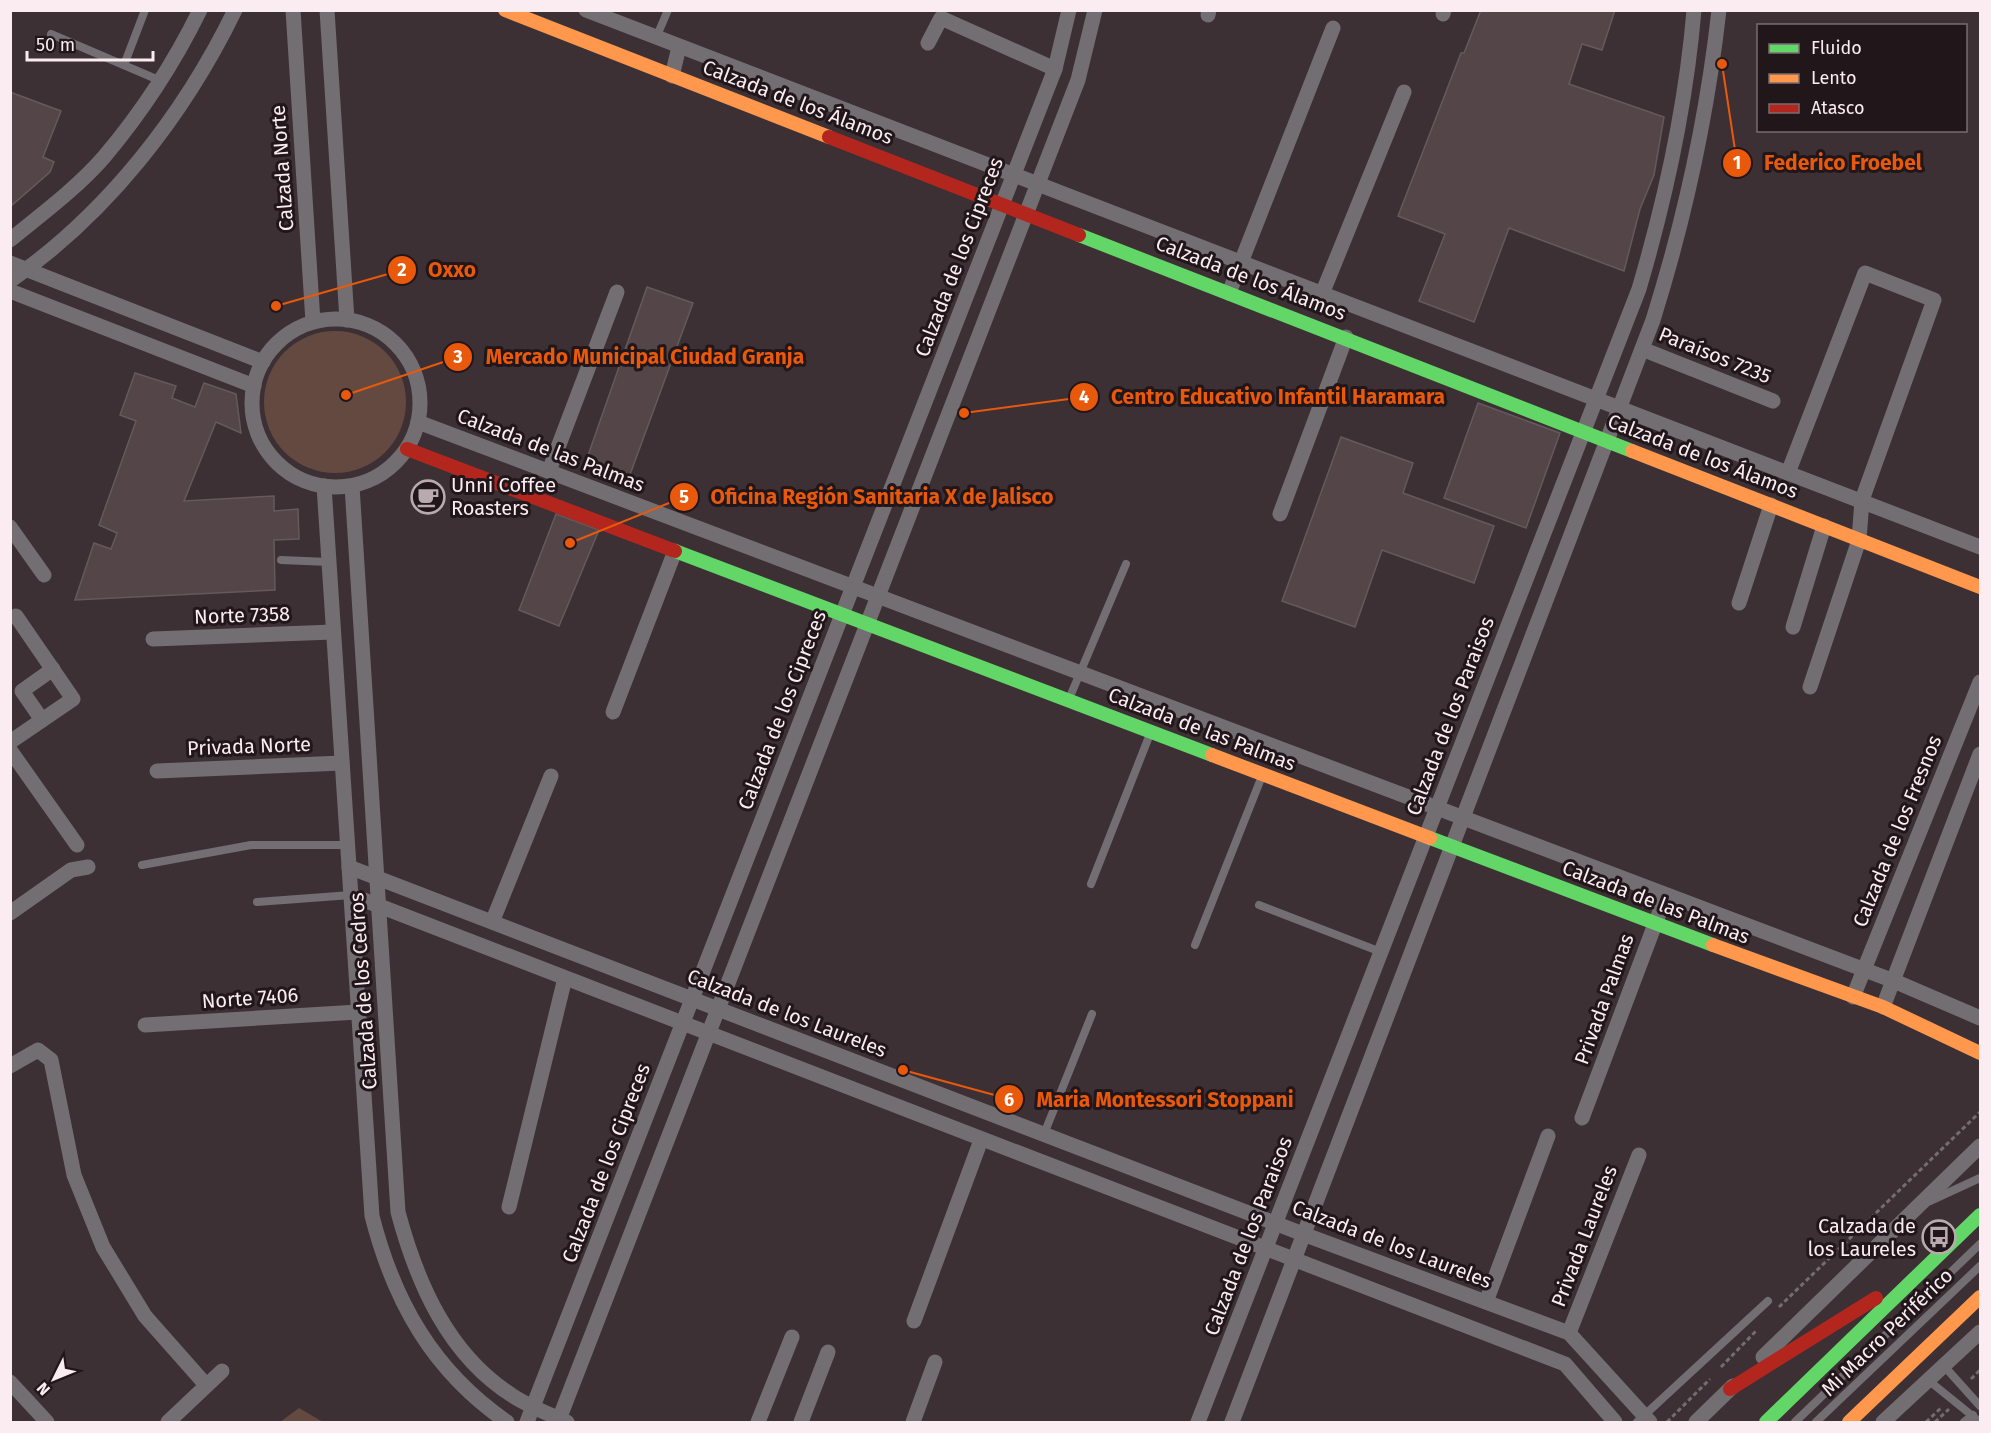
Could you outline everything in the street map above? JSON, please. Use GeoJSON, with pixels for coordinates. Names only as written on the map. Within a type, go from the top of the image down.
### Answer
{"type":"FeatureCollection","features":[{"type":"Feature","properties":{"kind":"main road","name":"Calzada de los Álamos"},"geometry":{"type":"LineString","coordinates":[[505,10],[1346,337],[1980,587]]}},
{"type":"Feature","properties":{"kind":"main road","name":"Calzada de las Palmas"},"geometry":{"type":"LineString","coordinates":[[407,449],[1655,924],[1883,1007],[1980,1053]]}},
{"type":"Feature","properties":{"kind":"main road"},"geometry":{"type":"LineString","coordinates":[[1766,1422],[1980,1215]]}},
{"type":"Feature","properties":{"kind":"main road"},"geometry":{"type":"LineString","coordinates":[[1730,1389],[1921,1270]]}},
{"type":"Feature","properties":{"kind":"main road"},"geometry":{"type":"LineString","coordinates":[[1849,1422],[1980,1297]]}},
{"type":"Feature","properties":{"kind":"street"},"geometry":{"type":"LineString","coordinates":[[10,240],[50,208],[103,158],[161,81],[200,10]]}},
{"type":"Feature","properties":{"kind":"street"},"geometry":{"type":"LineString","coordinates":[[10,281],[27,269],[121,182],[169,122],[212,59],[235,10]]}},
{"type":"Feature","properties":{"kind":"street","name":"Calzada Norte"},"geometry":{"type":"LineString","coordinates":[[293,10],[313,322]]}},
{"type":"Feature","properties":{"kind":"street"},"geometry":{"type":"LineString","coordinates":[[327,10],[347,320]]}},
{"type":"Feature","properties":{"kind":"street","name":"Calzada de los Álamos"},"geometry":{"type":"LineString","coordinates":[[586,10],[1980,547]]}},
{"type":"Feature","properties":{"kind":"street","name":"Calzada de los Cipreces"},"geometry":{"type":"LineString","coordinates":[[527,1422],[1055,69],[1069,10]]}},
{"type":"Feature","properties":{"kind":"street"},"geometry":{"type":"LineString","coordinates":[[562,1421],[1078,80],[1095,10]]}},
{"type":"Feature","properties":{"kind":"street","name":"Calzada de los Paraisos"},"geometry":{"type":"LineString","coordinates":[[1198,1422],[1633,306],[1655,232],[1678,130],[1687,81],[1694,10]]}},
{"type":"Feature","properties":{"kind":"street"},"geometry":{"type":"LineString","coordinates":[[1232,1422],[1642,349],[1678,237],[1701,133],[1719,10]]}},
{"type":"Feature","properties":{"kind":"street"},"geometry":{"type":"LineString","coordinates":[[928,43],[941,18],[1055,69]]}},
{"type":"Feature","properties":{"kind":"street"},"geometry":{"type":"LineString","coordinates":[[1229,293],[1333,28]]}},
{"type":"Feature","properties":{"kind":"street"},"geometry":{"type":"LineString","coordinates":[[672,76],[680,47]]}},
{"type":"Feature","properties":{"kind":"street"},"geometry":{"type":"LineString","coordinates":[[1322,294],[1404,92]]}},
{"type":"Feature","properties":{"kind":"street"},"geometry":{"type":"LineString","coordinates":[[1678,130],[1701,133]]}},
{"type":"Feature","properties":{"kind":"street"},"geometry":{"type":"LineString","coordinates":[[1655,232],[1678,237]]}},
{"type":"Feature","properties":{"kind":"street"},"geometry":{"type":"LineString","coordinates":[[10,263],[263,362]]}},
{"type":"Feature","properties":{"kind":"street"},"geometry":{"type":"LineString","coordinates":[[1788,473],[1865,273],[1934,300],[1862,500],[1859,540],[1810,687]]}},
{"type":"Feature","properties":{"kind":"street"},"geometry":{"type":"LineString","coordinates":[[10,291],[254,386]]}},
{"type":"Feature","properties":{"kind":"street"},"geometry":{"type":"LineString","coordinates":[[549,471],[617,292]]}},
{"type":"Feature","properties":{"kind":"street"},"geometry":{"type":"LineString","coordinates":[[347,320],[366,325],[384,334],[399,347],[410,364],[417,382],[420,402],[418,422],[407,449],[389,469],[377,477],[352,486],[324,486],[292,474],[267,451],[254,419],[254,386],[263,362],[284,337],[313,322],[347,320]]}},
{"type":"Feature","properties":{"kind":"street"},"geometry":{"type":"LineString","coordinates":[[1280,514],[1346,337]]}},
{"type":"Feature","properties":{"kind":"street","name":"Paraísos 7235"},"geometry":{"type":"LineString","coordinates":[[1642,349],[1773,401]]}},
{"type":"Feature","properties":{"kind":"street","name":"Calzada de las Palmas"},"geometry":{"type":"LineString","coordinates":[[418,422],[1894,981],[1980,1018]]}},
{"type":"Feature","properties":{"kind":"street","name":"Calzada de los Cedros"},"geometry":{"type":"LineString","coordinates":[[324,486],[372,1216],[383,1261],[397,1295],[435,1354],[476,1398],[507,1422]]}},
{"type":"Feature","properties":{"kind":"street","name":"Calzada de los Cedros"},"geometry":{"type":"LineString","coordinates":[[352,486],[398,1212],[420,1282],[453,1341],[493,1381],[534,1407],[562,1421]]}},
{"type":"Feature","properties":{"kind":"street"},"geometry":{"type":"LineString","coordinates":[[1739,603],[1771,505]]}},
{"type":"Feature","properties":{"kind":"street"},"geometry":{"type":"LineString","coordinates":[[1793,627],[1824,526]]}},
{"type":"Feature","properties":{"kind":"street"},"geometry":{"type":"LineString","coordinates":[[10,527],[44,574]]}},
{"type":"Feature","properties":{"kind":"street"},"geometry":{"type":"LineString","coordinates":[[613,712],[675,551]]}},
{"type":"Feature","properties":{"kind":"street"},"geometry":{"type":"LineString","coordinates":[[10,742],[73,699],[16,616]]}},
{"type":"Feature","properties":{"kind":"street","name":"Norte 7358"},"geometry":{"type":"LineString","coordinates":[[153,639],[333,633]]}},
{"type":"Feature","properties":{"kind":"street"},"geometry":{"type":"LineString","coordinates":[[42,720],[22,691],[53,669]]}},
{"type":"Feature","properties":{"kind":"street","name":"Calzada de los Fresnos"},"geometry":{"type":"LineString","coordinates":[[1853,997],[1979,689]]}},
{"type":"Feature","properties":{"kind":"street"},"geometry":{"type":"LineString","coordinates":[[10,750],[77,845]]}},
{"type":"Feature","properties":{"kind":"street"},"geometry":{"type":"LineString","coordinates":[[1883,1007],[1980,754]]}},
{"type":"Feature","properties":{"kind":"street","name":"Privada Norte"},"geometry":{"type":"LineString","coordinates":[[157,771],[342,763]]}},
{"type":"Feature","properties":{"kind":"street"},"geometry":{"type":"LineString","coordinates":[[493,920],[551,776]]}},
{"type":"Feature","properties":{"kind":"street"},"geometry":{"type":"LineString","coordinates":[[10,913],[71,870],[88,867]]}},
{"type":"Feature","properties":{"kind":"street","name":"Calzada de los Laureles"},"geometry":{"type":"LineString","coordinates":[[349,867],[493,920],[1303,1234],[1569,1333],[1643,1420]]}},
{"type":"Feature","properties":{"kind":"street"},"geometry":{"type":"LineString","coordinates":[[351,895],[1293,1261],[1565,1364],[1615,1422]]}},
{"type":"Feature","properties":{"kind":"street","name":"Privada Palmas"},"geometry":{"type":"LineString","coordinates":[[1582,1118],[1666,895]]}},
{"type":"Feature","properties":{"kind":"street"},"geometry":{"type":"LineString","coordinates":[[531,965],[541,939]]}},
{"type":"Feature","properties":{"kind":"street"},"geometry":{"type":"LineString","coordinates":[[509,1207],[564,978]]}},
{"type":"Feature","properties":{"kind":"street"},"geometry":{"type":"LineString","coordinates":[[356,985],[383,979]]}},
{"type":"Feature","properties":{"kind":"street","name":"Norte 7406"},"geometry":{"type":"LineString","coordinates":[[145,1025],[358,1012]]}},
{"type":"Feature","properties":{"kind":"street"},"geometry":{"type":"LineString","coordinates":[[10,1066],[38,1050],[51,1060],[74,1175],[103,1247],[145,1316],[206,1385]]}},
{"type":"Feature","properties":{"kind":"street"},"geometry":{"type":"LineString","coordinates":[[1486,1302],[1548,1136]]}},
{"type":"Feature","properties":{"kind":"street"},"geometry":{"type":"LineString","coordinates":[[914,1321],[981,1140]]}},
{"type":"Feature","properties":{"kind":"street"},"geometry":{"type":"LineString","coordinates":[[1696,1422],[1980,1146]]}},
{"type":"Feature","properties":{"kind":"street"},"geometry":{"type":"LineString","coordinates":[[1071,1175],[1080,1148]]}},
{"type":"Feature","properties":{"kind":"street","name":"Privada Laureles"},"geometry":{"type":"LineString","coordinates":[[1569,1333],[1639,1155]]}},
{"type":"Feature","properties":{"kind":"street"},"geometry":{"type":"LineString","coordinates":[[1883,1422],[1980,1332]]}},
{"type":"Feature","properties":{"kind":"street"},"geometry":{"type":"LineString","coordinates":[[759,1422],[792,1337]]}},
{"type":"Feature","properties":{"kind":"street"},"geometry":{"type":"LineString","coordinates":[[801,1422],[828,1352]]}},
{"type":"Feature","properties":{"kind":"street"},"geometry":{"type":"LineString","coordinates":[[913,1422],[935,1362]]}},
{"type":"Feature","properties":{"kind":"street"},"geometry":{"type":"LineString","coordinates":[[168,1422],[222,1371]]}},
{"type":"Feature","properties":{"kind":"street"},"geometry":{"type":"LineString","coordinates":[[10,1382],[47,1422]]}},
{"type":"Feature","properties":{"kind":"lane"},"geometry":{"type":"LineString","coordinates":[[124,65],[145,10]]}},
{"type":"Feature","properties":{"kind":"lane"},"geometry":{"type":"LineString","coordinates":[[656,38],[668,10]]}},
{"type":"Feature","properties":{"kind":"lane"},"geometry":{"type":"LineString","coordinates":[[51,34],[161,81]]}},
{"type":"Feature","properties":{"kind":"lane"},"geometry":{"type":"LineString","coordinates":[[281,561],[329,562]]}},
{"type":"Feature","properties":{"kind":"lane"},"geometry":{"type":"LineString","coordinates":[[1068,700],[1126,564]]}},
{"type":"Feature","properties":{"kind":"lane"},"geometry":{"type":"LineString","coordinates":[[1091,884],[1151,732]]}},
{"type":"Feature","properties":{"kind":"lane"},"geometry":{"type":"LineString","coordinates":[[1195,945],[1262,774]]}},
{"type":"Feature","properties":{"kind":"lane"},"geometry":{"type":"LineString","coordinates":[[142,865],[251,845],[347,845]]}},
{"type":"Feature","properties":{"kind":"lane"},"geometry":{"type":"LineString","coordinates":[[257,902],[351,895]]}},
{"type":"Feature","properties":{"kind":"lane"},"geometry":{"type":"LineString","coordinates":[[1259,905],[1381,952]]}},
{"type":"Feature","properties":{"kind":"lane"},"geometry":{"type":"LineString","coordinates":[[1044,1134],[1092,1014]]}},
{"type":"Feature","properties":{"kind":"lane"},"geometry":{"type":"LineString","coordinates":[[1919,1205],[1980,1178]]}},
{"type":"Feature","properties":{"kind":"lane"},"geometry":{"type":"LineString","coordinates":[[1795,1422],[1980,1244]]}},
{"type":"Feature","properties":{"kind":"lane","name":"Mi Macro Periférico"},"geometry":{"type":"LineString","coordinates":[[1816,1422],[1980,1266]]}},
{"type":"Feature","properties":{"kind":"lane"},"geometry":{"type":"LineString","coordinates":[[1643,1420],[1768,1301]]}},
{"type":"Feature","properties":{"kind":"lane"},"geometry":{"type":"LineString","coordinates":[[1944,1366],[1980,1406]]}},
{"type":"Feature","properties":{"kind":"lane"},"geometry":{"type":"LineString","coordinates":[[1928,1380],[1980,1422]]}},
{"type":"Feature","properties":{"kind":"lane"},"geometry":{"type":"LineString","coordinates":[[1964,1422],[1973,1415]]}},
{"type":"Feature","properties":{"kind":"path"},"geometry":{"type":"LineString","coordinates":[[1775,1311],[1980,1112]]}},
{"type":"Feature","properties":{"kind":"path"},"geometry":{"type":"LineString","coordinates":[[1667,1422],[1759,1328]]}},
{"type":"Feature","properties":{"kind":"shaded area"},"geometry":{"type":"Polygon","coordinates":[[[335,331],[362,336],[385,352],[401,375],[406,402],[401,429],[385,452],[362,468],[335,473],[308,468],[285,452],[269,429],[264,402],[269,375],[285,352],[308,336],[335,331]]]}},
{"type":"Feature","properties":{"kind":"shaded area"},"geometry":{"type":"Polygon","coordinates":[[[299,1408],[323,1422],[280,1422],[299,1408]]]}},
{"type":"Feature","properties":{"kind":"building"},"geometry":{"type":"Polygon","coordinates":[[[1481,10],[1615,10],[1602,50],[1582,44],[1569,84],[1664,117],[1654,175],[1640,209],[1624,271],[1509,228],[1474,322],[1419,301],[1445,234],[1398,216],[1461,53],[1464,53],[1481,10]]]}},
{"type":"Feature","properties":{"kind":"building"},"geometry":{"type":"Polygon","coordinates":[[[10,92],[61,111],[43,157],[54,162],[50,172],[11,206],[10,92]]]}},
{"type":"Feature","properties":{"kind":"building"},"geometry":{"type":"Polygon","coordinates":[[[647,287],[693,303],[628,480],[585,464],[647,287]]]}},
{"type":"Feature","properties":{"kind":"building"},"geometry":{"type":"Polygon","coordinates":[[[135,373],[176,386],[172,398],[195,407],[204,383],[236,394],[241,433],[216,422],[184,501],[274,496],[274,511],[298,509],[299,539],[274,540],[275,590],[75,600],[94,543],[111,549],[117,533],[99,525],[136,421],[120,415],[135,373]]]}},
{"type":"Feature","properties":{"kind":"building"},"geometry":{"type":"Polygon","coordinates":[[[1478,403],[1560,433],[1526,528],[1444,498],[1478,403]]]}},
{"type":"Feature","properties":{"kind":"building"},"geometry":{"type":"Polygon","coordinates":[[[1341,437],[1413,463],[1403,493],[1494,526],[1474,583],[1382,550],[1355,627],[1282,601],[1341,437]]]}},
{"type":"Feature","properties":{"kind":"building"},"geometry":{"type":"Polygon","coordinates":[[[556,514],[599,530],[559,626],[519,610],[556,514]]]}},
{"type":"Feature","properties":{"kind":"traffic: fast"},"geometry":{"type":"LineString","coordinates":[[1079,235],[1632,451]]}},
{"type":"Feature","properties":{"kind":"traffic: fast"},"geometry":{"type":"LineString","coordinates":[[675,551],[1212,755]]}},
{"type":"Feature","properties":{"kind":"traffic: fast"},"geometry":{"type":"LineString","coordinates":[[1430,838],[1713,945]]}},
{"type":"Feature","properties":{"kind":"traffic: fast"},"geometry":{"type":"LineString","coordinates":[[1766,1422],[1980,1215]]}},
{"type":"Feature","properties":{"kind":"traffic: slow"},"geometry":{"type":"LineString","coordinates":[[505,10],[829,137]]}},
{"type":"Feature","properties":{"kind":"traffic: slow"},"geometry":{"type":"LineString","coordinates":[[1632,451],[1980,587]]}},
{"type":"Feature","properties":{"kind":"traffic: slow"},"geometry":{"type":"LineString","coordinates":[[1212,755],[1430,838]]}},
{"type":"Feature","properties":{"kind":"traffic: slow"},"geometry":{"type":"LineString","coordinates":[[1713,945],[1883,1007],[1980,1053]]}},
{"type":"Feature","properties":{"kind":"traffic: slow"},"geometry":{"type":"LineString","coordinates":[[1849,1422],[1980,1297]]}},
{"type":"Feature","properties":{"kind":"traffic: jam"},"geometry":{"type":"LineString","coordinates":[[829,137],[1079,235]]}},
{"type":"Feature","properties":{"kind":"traffic: jam"},"geometry":{"type":"LineString","coordinates":[[407,449],[675,551]]}},
{"type":"Feature","properties":{"kind":"traffic: jam"},"geometry":{"type":"LineString","coordinates":[[1730,1389],[1876,1298]]}},
{"type":"Feature","properties":{"kind":"place","name":"Federico Froebel"},"geometry":{"type":"Point","coordinates":[1722,64]}},
{"type":"Feature","properties":{"kind":"place","name":"Oxxo"},"geometry":{"type":"Point","coordinates":[276,306]}},
{"type":"Feature","properties":{"kind":"place","name":"Mercado Municipal Ciudad Granja"},"geometry":{"type":"Point","coordinates":[346,395]}},
{"type":"Feature","properties":{"kind":"place","name":"Centro Educativo Infantil Haramara"},"geometry":{"type":"Point","coordinates":[964,413]}},
{"type":"Feature","properties":{"kind":"place","name":"Unni Coffee Roasters"},"geometry":{"type":"Point","coordinates":[428,497]}},
{"type":"Feature","properties":{"kind":"place","name":"Oficina Región Sanitaria X de Jalisco"},"geometry":{"type":"Point","coordinates":[570,543]}},
{"type":"Feature","properties":{"kind":"place","name":"Maria Montessori Stoppani"},"geometry":{"type":"Point","coordinates":[903,1070]}},
{"type":"Feature","properties":{"kind":"place","name":"Calzada de los Laureles"},"geometry":{"type":"Point","coordinates":[1939,1237]}}]}
